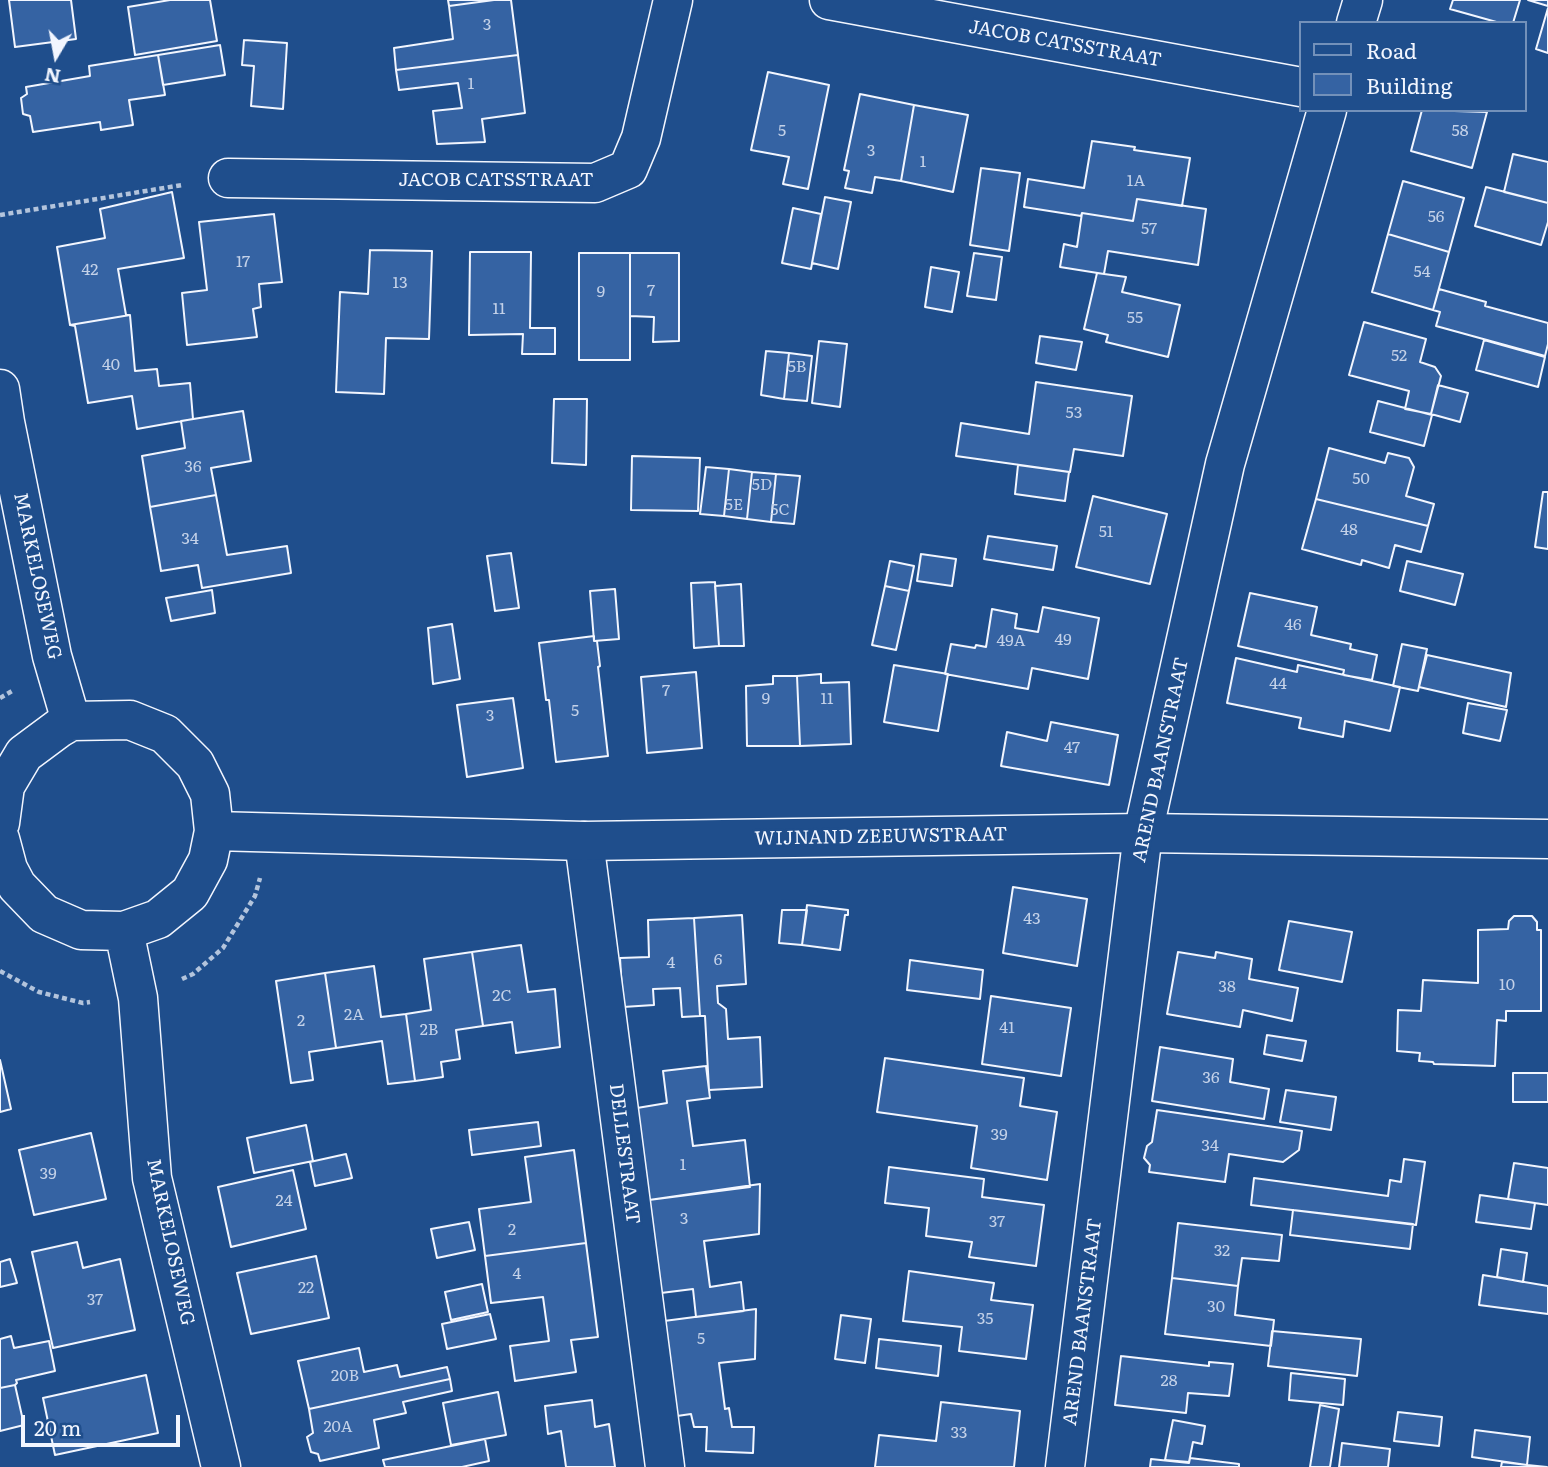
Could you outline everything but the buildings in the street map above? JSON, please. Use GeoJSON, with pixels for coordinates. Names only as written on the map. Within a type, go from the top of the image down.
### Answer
{"type":"FeatureCollection","features":[{"type":"Feature","properties":{"kind":"street","name":"JACOB CATSSTRAAT"},"geometry":{"type":"LineString","coordinates":[[228,178],[595,183],[628,169],[641,138],[673,0]]}},
{"type":"Feature","properties":{"kind":"street","name":"JACOB CATSSTRAAT"},"geometry":{"type":"LineString","coordinates":[[829,0],[1300,87]]}},
{"type":"Feature","properties":{"kind":"street"},"geometry":{"type":"LineString","coordinates":[[1357,21],[1363,0]]}},
{"type":"Feature","properties":{"kind":"street","name":"AREND BAANSTRAAT"},"geometry":{"type":"LineString","coordinates":[[1065,1467],[1143,833],[1224,464],[1326,112]]}},
{"type":"Feature","properties":{"kind":"street","name":"MARKELOSEWEG"},"geometry":{"type":"LineString","coordinates":[[0,389],[52,656],[71,721]]}},
{"type":"Feature","properties":{"kind":"street"},"geometry":{"type":"LineString","coordinates":[[0,822],[5,786],[24,754],[71,721],[130,720],[164,734],[195,764],[210,794],[214,831],[208,860],[190,893],[158,919],[124,931],[81,930],[44,914],[9,890],[8,869],[0,839]]}},
{"type":"Feature","properties":{"kind":"street","name":"WIJNAND ZEEUWSTRAAT"},"geometry":{"type":"LineString","coordinates":[[214,831],[584,841],[1143,833],[1548,839]]}},
{"type":"Feature","properties":{"kind":"street","name":"DELLESTRAAT"},"geometry":{"type":"LineString","coordinates":[[584,841],[665,1467]]}},
{"type":"Feature","properties":{"kind":"street","name":"MARKELOSEWEG"},"geometry":{"type":"LineString","coordinates":[[124,931],[138,998],[152,1178],[221,1467]]}},
{"type":"Feature","properties":{"kind":"path"},"geometry":{"type":"LineString","coordinates":[[0,215],[228,178]]}}]}
